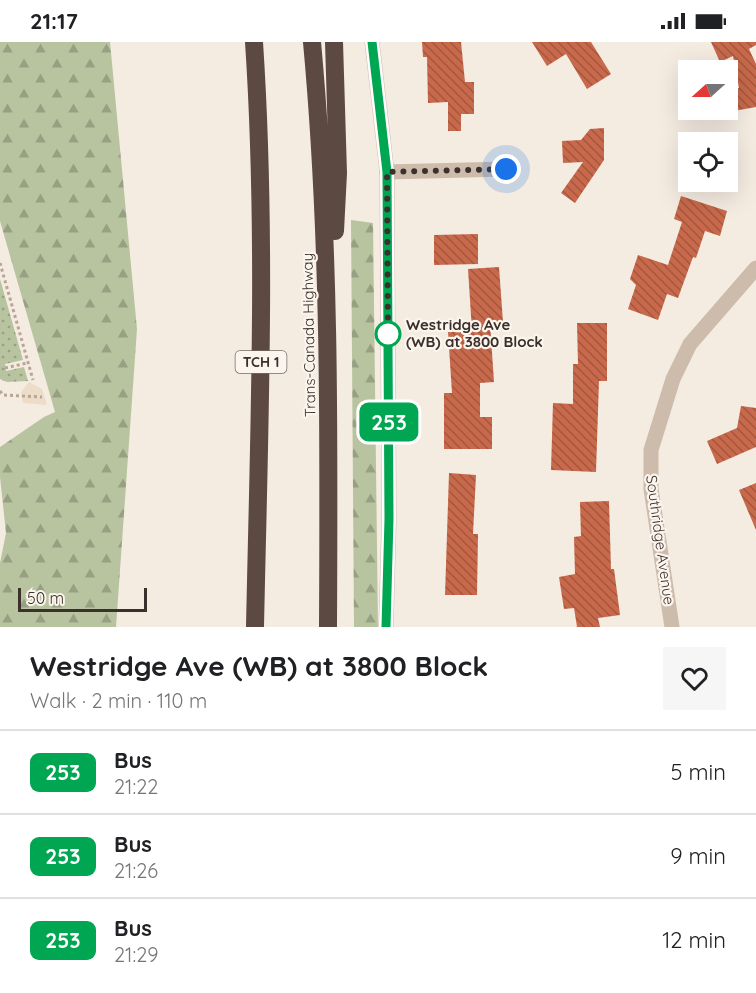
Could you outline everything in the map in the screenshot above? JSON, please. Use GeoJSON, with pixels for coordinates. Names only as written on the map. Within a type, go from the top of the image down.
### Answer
{"type":"FeatureCollection","features":[{"type":"Feature","properties":{"kind":"highway"},"geometry":{"type":"LineString","coordinates":[[248,42],[258,98]]}},
{"type":"Feature","properties":{"kind":"highway","name":"TCH 1"},"geometry":{"type":"LineString","coordinates":[[254,42],[258,98],[261,302],[255,627]]}},
{"type":"Feature","properties":{"kind":"highway","name":"Trans-Canada Highway"},"geometry":{"type":"LineString","coordinates":[[312,42],[322,162],[328,296],[328,627]]}},
{"type":"Feature","properties":{"kind":"highway"},"geometry":{"type":"LineString","coordinates":[[328,296],[337,212],[338,173],[334,42]]}},
{"type":"Feature","properties":{"kind":"street"},"geometry":{"type":"LineString","coordinates":[[372,42],[387,172],[389,519],[386,627]]}},
{"type":"Feature","properties":{"kind":"street"},"geometry":{"type":"LineString","coordinates":[[387,172],[506,169]]}},
{"type":"Feature","properties":{"kind":"street","name":"Southridge Avenue"},"geometry":{"type":"LineString","coordinates":[[672,627],[651,489],[651,450],[673,379],[690,344],[756,268]]}},
{"type":"Feature","properties":{"kind":"path"},"geometry":{"type":"LineString","coordinates":[[0,263],[33,380]]}},
{"type":"Feature","properties":{"kind":"path"},"geometry":{"type":"LineString","coordinates":[[5,368],[28,363]]}},
{"type":"Feature","properties":{"kind":"path"},"geometry":{"type":"LineString","coordinates":[[0,391],[3,395],[42,397]]}},
{"type":"Feature","properties":{"kind":"green space"},"geometry":{"type":"Polygon","coordinates":[[[0,42],[110,42],[137,329],[116,627],[0,627],[0,563],[6,533],[0,477],[0,447],[55,412],[0,221],[0,42]]]}},
{"type":"Feature","properties":{"kind":"green space"},"geometry":{"type":"Polygon","coordinates":[[[351,220],[373,223],[378,627],[354,627],[351,220]]]}},
{"type":"Feature","properties":{"kind":"green space"},"geometry":{"type":"Polygon","coordinates":[[[0,279],[23,360],[5,364],[6,371],[24,367],[28,381],[7,382],[0,379],[0,279]]]}},
{"type":"Feature","properties":{"kind":"shaded area"},"geometry":{"type":"Polygon","coordinates":[[[29,382],[42,389],[47,405],[23,403],[21,392],[29,382]]]}},
{"type":"Feature","properties":{"kind":"building"},"geometry":{"type":"Polygon","coordinates":[[[422,42],[461,42],[465,82],[474,82],[474,114],[461,114],[461,131],[448,131],[448,102],[428,103],[427,57],[423,57],[422,42]]]}},
{"type":"Feature","properties":{"kind":"building"},"geometry":{"type":"Polygon","coordinates":[[[532,42],[591,42],[611,74],[587,89],[566,54],[547,66],[532,42]]]}},
{"type":"Feature","properties":{"kind":"building"},"geometry":{"type":"Polygon","coordinates":[[[711,42],[756,42],[756,45],[749,49],[756,64],[756,107],[738,110],[738,60],[734,60],[733,56],[719,60],[711,42]]]}},
{"type":"Feature","properties":{"kind":"building"},"geometry":{"type":"Polygon","coordinates":[[[604,128],[604,160],[575,203],[561,193],[583,162],[563,163],[562,141],[581,140],[590,129],[604,128]]]}},
{"type":"Feature","properties":{"kind":"building"},"geometry":{"type":"Polygon","coordinates":[[[681,196],[727,211],[720,236],[705,231],[678,298],[667,294],[658,320],[628,309],[636,285],[630,279],[638,255],[668,265],[682,222],[674,219],[681,196]]]}},
{"type":"Feature","properties":{"kind":"building"},"geometry":{"type":"Polygon","coordinates":[[[478,234],[478,264],[434,265],[434,235],[478,234]]]}},
{"type":"Feature","properties":{"kind":"building"},"geometry":{"type":"Polygon","coordinates":[[[499,267],[503,322],[490,323],[494,382],[480,383],[480,417],[492,417],[492,449],[444,449],[444,393],[452,393],[448,332],[472,331],[468,269],[499,267]]]}},
{"type":"Feature","properties":{"kind":"building"},"geometry":{"type":"Polygon","coordinates":[[[577,323],[607,323],[607,381],[599,381],[596,472],[551,470],[553,403],[573,404],[573,364],[578,364],[577,323]]]}},
{"type":"Feature","properties":{"kind":"building"},"geometry":{"type":"Polygon","coordinates":[[[741,406],[756,408],[756,447],[717,464],[707,441],[737,428],[741,406]]]}},
{"type":"Feature","properties":{"kind":"building"},"geometry":{"type":"Polygon","coordinates":[[[449,473],[476,475],[473,534],[478,534],[477,595],[445,595],[449,473]]]}},
{"type":"Feature","properties":{"kind":"building"},"geometry":{"type":"Polygon","coordinates":[[[756,483],[756,530],[739,490],[756,483]]]}},
{"type":"Feature","properties":{"kind":"building"},"geometry":{"type":"Polygon","coordinates":[[[609,501],[611,569],[614,569],[620,615],[598,618],[600,627],[577,627],[574,608],[564,609],[559,577],[575,574],[574,537],[581,536],[580,502],[609,501]]]}},
{"type":"Feature","properties":{"kind":"bus line","name":"253"},"geometry":{"type":"LineString","coordinates":[[372,42],[387,172],[389,519],[386,627]]}},
{"type":"Feature","properties":{"kind":"place","name":"Westridge Ave (WB) at 3800 Block"},"geometry":{"type":"Point","coordinates":[388,334]}},
{"type":"Feature","properties":{"kind":"route"},"geometry":{"type":"LineString","coordinates":[[388,334],[388,342],[387,172],[506,169]]}}]}
